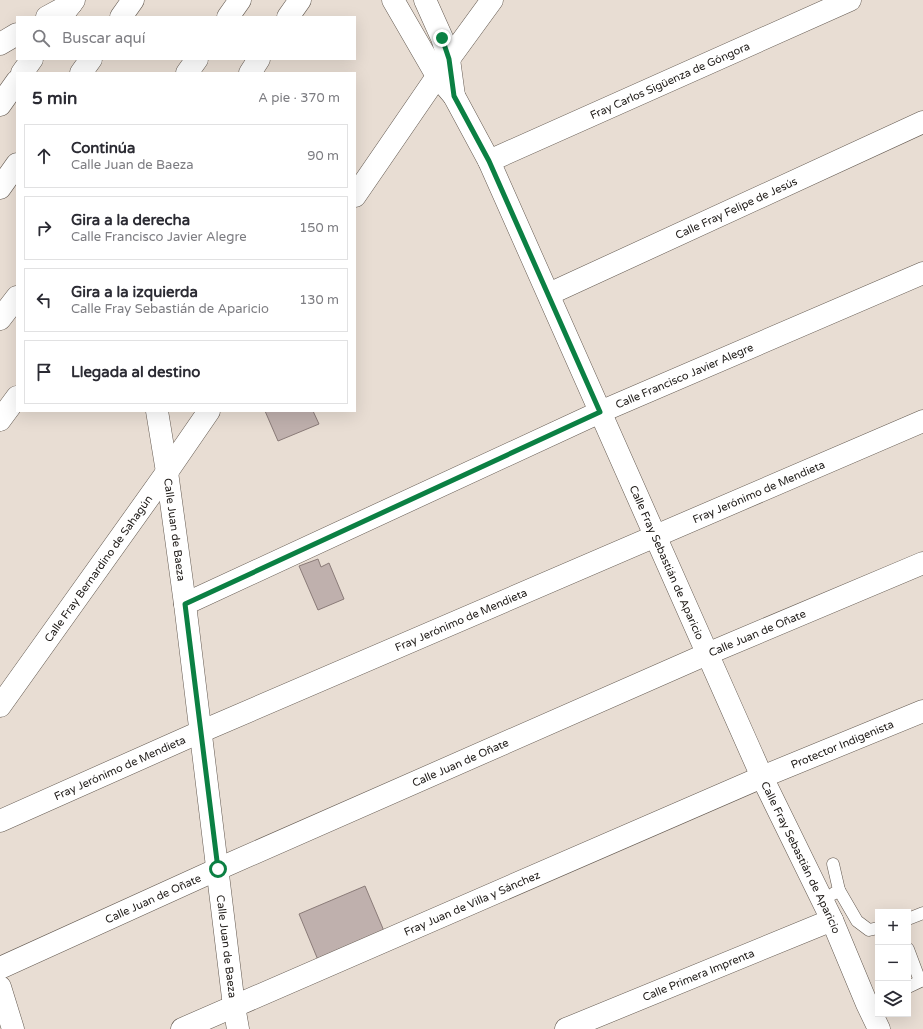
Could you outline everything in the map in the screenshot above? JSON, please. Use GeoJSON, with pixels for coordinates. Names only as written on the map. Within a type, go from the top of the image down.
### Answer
{"type":"FeatureCollection","features":[{"type":"Feature","properties":{"kind":"main road"},"geometry":{"type":"LineString","coordinates":[[122,16],[133,0]]}},
{"type":"Feature","properties":{"kind":"main road"},"geometry":{"type":"LineString","coordinates":[[229,16],[240,0]]}},
{"type":"Feature","properties":{"kind":"main road"},"geometry":{"type":"LineString","coordinates":[[289,16],[300,0]]}},
{"type":"Feature","properties":{"kind":"main road","name":"Calle Fray Sebastián de Aparicio"},"geometry":{"type":"LineString","coordinates":[[393,0],[443,67],[454,96],[489,161],[762,777],[830,895],[832,920],[872,1002],[879,1029]]}},
{"type":"Feature","properties":{"kind":"main road","name":"Calle Fray Sebastián de Aparicio"},"geometry":{"type":"LineString","coordinates":[[425,0],[442,38],[443,67]]}},
{"type":"Feature","properties":{"kind":"main road"},"geometry":{"type":"LineString","coordinates":[[356,195],[443,67],[492,0]]}},
{"type":"Feature","properties":{"kind":"main road","name":"Fray Carlos Sigüenza de Góngora"},"geometry":{"type":"LineString","coordinates":[[489,161],[850,0]]}},
{"type":"Feature","properties":{"kind":"main road"},"geometry":{"type":"LineString","coordinates":[[49,16],[69,7]]}},
{"type":"Feature","properties":{"kind":"main road"},"geometry":{"type":"LineString","coordinates":[[0,44],[16,35]]}},
{"type":"Feature","properties":{"kind":"main road"},"geometry":{"type":"LineString","coordinates":[[23,72],[31,60]]}},
{"type":"Feature","properties":{"kind":"main road"},"geometry":{"type":"LineString","coordinates":[[82,72],[90,60]]}},
{"type":"Feature","properties":{"kind":"main road"},"geometry":{"type":"LineString","coordinates":[[188,72],[196,60]]}},
{"type":"Feature","properties":{"kind":"main road"},"geometry":{"type":"LineString","coordinates":[[251,72],[258,60]]}},
{"type":"Feature","properties":{"kind":"main road"},"geometry":{"type":"LineString","coordinates":[[0,105],[16,82]]}},
{"type":"Feature","properties":{"kind":"main road","name":"Calle Fray Felipe de Jesús"},"geometry":{"type":"LineString","coordinates":[[549,294],[923,122]]}},
{"type":"Feature","properties":{"kind":"main road"},"geometry":{"type":"LineString","coordinates":[[0,188],[16,165]]}},
{"type":"Feature","properties":{"kind":"main road","name":"Calle Francisco Javier Alegre"},"geometry":{"type":"LineString","coordinates":[[185,604],[600,412],[923,273]]}},
{"type":"Feature","properties":{"kind":"main road"},"geometry":{"type":"LineString","coordinates":[[0,319],[16,298]]}},
{"type":"Feature","properties":{"kind":"main road"},"geometry":{"type":"LineString","coordinates":[[0,420],[16,398]]}},
{"type":"Feature","properties":{"kind":"main road","name":"Calle Juan de Baeza"},"geometry":{"type":"LineString","coordinates":[[157,412],[185,604],[238,1029]]}},
{"type":"Feature","properties":{"kind":"main road","name":"Calle Fray Bernardino de Sahagún"},"geometry":{"type":"LineString","coordinates":[[1,701],[167,472],[208,412]]}},
{"type":"Feature","properties":{"kind":"main road","name":"Fray Jerónimo de Mendieta"},"geometry":{"type":"LineString","coordinates":[[0,821],[200,732],[923,421]]}},
{"type":"Feature","properties":{"kind":"main road","name":"Calle Juan de Oñate"},"geometry":{"type":"LineString","coordinates":[[0,968],[218,869],[707,654],[923,563]]}},
{"type":"Feature","properties":{"kind":"main road","name":"Protector Indigenista"},"geometry":{"type":"LineString","coordinates":[[762,777],[923,711]]}},
{"type":"Feature","properties":{"kind":"main road","name":"Fray Juan de Villa y Sánchez"},"geometry":{"type":"LineString","coordinates":[[182,1029],[762,777]]}},
{"type":"Feature","properties":{"kind":"main road","name":"Calle Primera Imprenta"},"geometry":{"type":"LineString","coordinates":[[566,1029],[832,920]]}},
{"type":"Feature","properties":{"kind":"main road"},"geometry":{"type":"LineString","coordinates":[[0,987],[13,1029]]}},
{"type":"Feature","properties":{"kind":"lane"},"geometry":{"type":"LineString","coordinates":[[833,864],[830,895],[857,921],[869,930],[875,929]]}},
{"type":"Feature","properties":{"kind":"lane"},"geometry":{"type":"LineString","coordinates":[[911,918],[923,913]]}},
{"type":"Feature","properties":{"kind":"lane"},"geometry":{"type":"LineString","coordinates":[[911,956],[921,981],[911,986]]}},
{"type":"Feature","properties":{"kind":"building"},"geometry":{"type":"Polygon","coordinates":[[[265,412],[313,412],[319,424],[278,441],[265,412]]]}},
{"type":"Feature","properties":{"kind":"building"},"geometry":{"type":"Polygon","coordinates":[[[318,559],[321,567],[329,563],[344,599],[318,610],[299,566],[318,559]]]}},
{"type":"Feature","properties":{"kind":"building"},"geometry":{"type":"Polygon","coordinates":[[[365,886],[384,931],[318,960],[299,914],[365,886]]]}},
{"type":"Feature","properties":{"kind":"route"},"geometry":{"type":"LineString","coordinates":[[218,869],[185,604],[600,412],[489,161],[454,96],[449,59],[442,38]]}}]}
